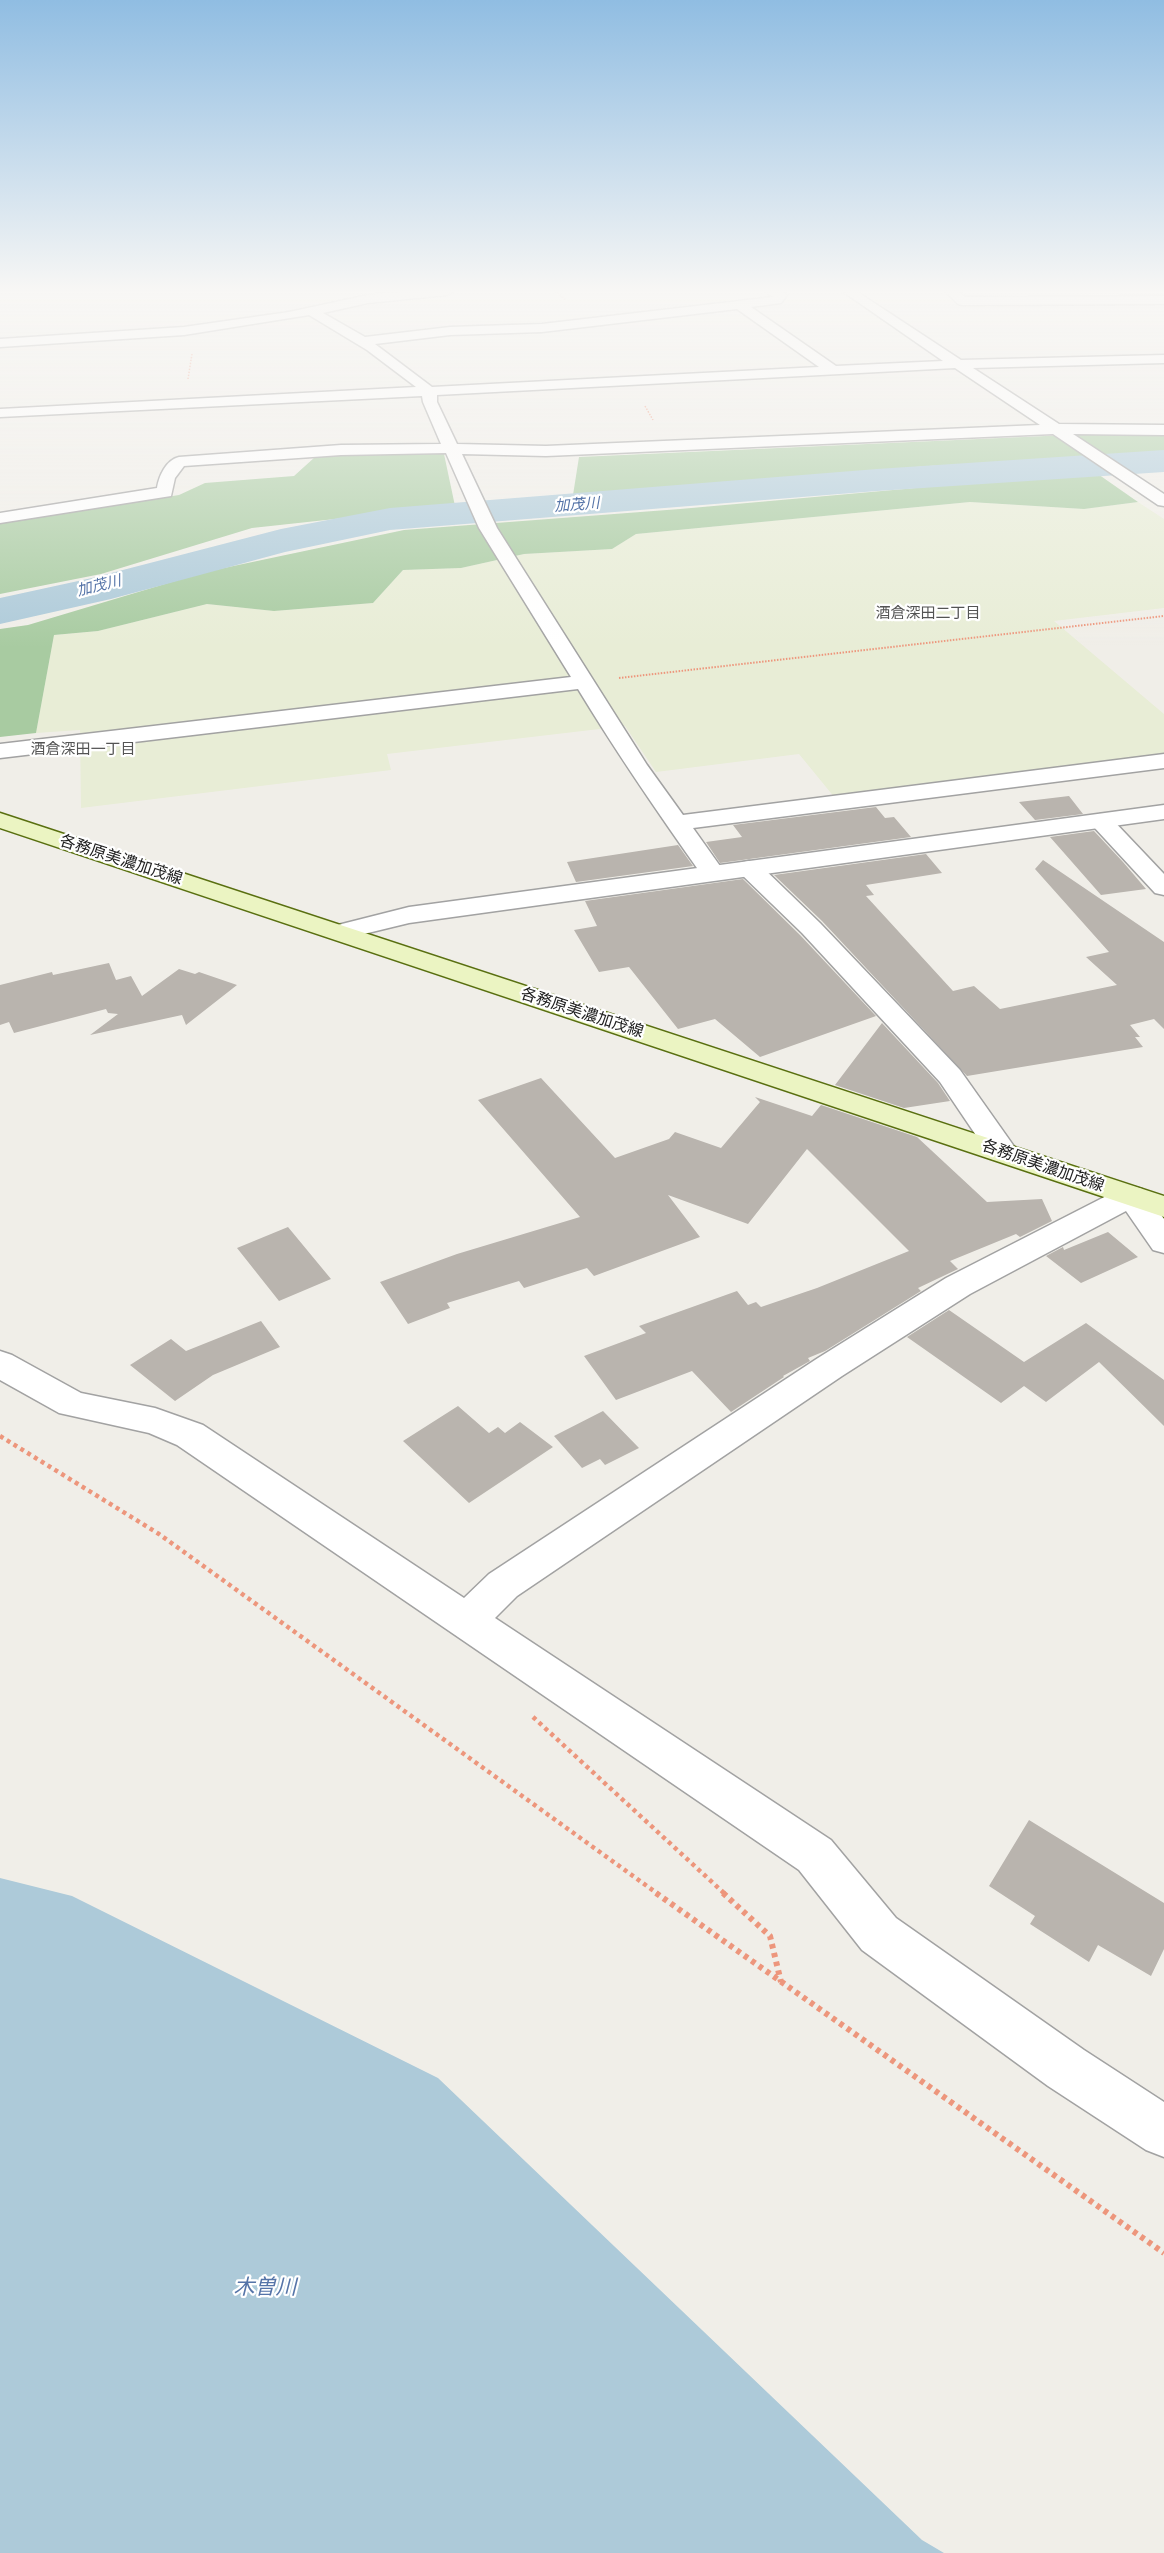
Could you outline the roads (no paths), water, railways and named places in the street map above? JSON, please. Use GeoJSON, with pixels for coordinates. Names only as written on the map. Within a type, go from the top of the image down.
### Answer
{"type":"FeatureCollection","features":[{"type":"Feature","properties":{"kind":"main road","name":"各務原美濃加茂線"},"geometry":{"type":"LineString","coordinates":[[0,820],[1164,1207]]}},
{"type":"Feature","properties":{"kind":"street"},"geometry":{"type":"LineString","coordinates":[[0,414],[72,410]]}},
{"type":"Feature","properties":{"kind":"street"},"geometry":{"type":"LineString","coordinates":[[434,410],[488,528],[637,767],[712,873]]}},
{"type":"Feature","properties":{"kind":"street"},"geometry":{"type":"LineString","coordinates":[[1029,410],[1161,498]]}},
{"type":"Feature","properties":{"kind":"street"},"geometry":{"type":"LineString","coordinates":[[0,518],[165,492],[167,477],[179,462],[340,450],[453,448],[546,451],[1058,429],[1164,430]]}},
{"type":"Feature","properties":{"kind":"street"},"geometry":{"type":"LineString","coordinates":[[0,751],[585,682]]}},
{"type":"Feature","properties":{"kind":"street"},"geometry":{"type":"LineString","coordinates":[[676,823],[1164,761]]}},
{"type":"Feature","properties":{"kind":"street"},"geometry":{"type":"LineString","coordinates":[[339,932],[409,915],[1164,812]]}},
{"type":"Feature","properties":{"kind":"street"},"geometry":{"type":"LineString","coordinates":[[1101,820],[1164,888]]}},
{"type":"Feature","properties":{"kind":"street"},"geometry":{"type":"LineString","coordinates":[[749,868],[811,928],[950,1076],[1003,1152]]}},
{"type":"Feature","properties":{"kind":"street"},"geometry":{"type":"LineString","coordinates":[[467,1620],[503,1585],[830,1367],[958,1286],[1062,1230],[1131,1197],[1164,1242]]}},
{"type":"Feature","properties":{"kind":"street"},"geometry":{"type":"LineString","coordinates":[[0,1364],[72,1404],[154,1421],[190,1435],[815,1855],[879,1934],[1066,2068],[1164,2132]]}},
{"type":"Feature","properties":{"kind":"water","name":"木曽川"},"geometry":{"type":"Polygon","coordinates":[[[0,1878],[72,1896],[438,2078],[922,2540],[944,2553],[0,2553],[0,1878]]]}},
{"type":"Feature","properties":{"kind":"waterway","name":"加茂川"},"geometry":{"type":"LineString","coordinates":[[0,611],[96,590],[281,541],[390,519],[877,480],[1164,461]]}},
{"type":"Feature","properties":{"kind":"district","name":"酒倉深田二丁目"},"geometry":{"type":"Point","coordinates":[928,614]}},
{"type":"Feature","properties":{"kind":"district","name":"酒倉深田一丁目"},"geometry":{"type":"Point","coordinates":[83,750]}}]}
